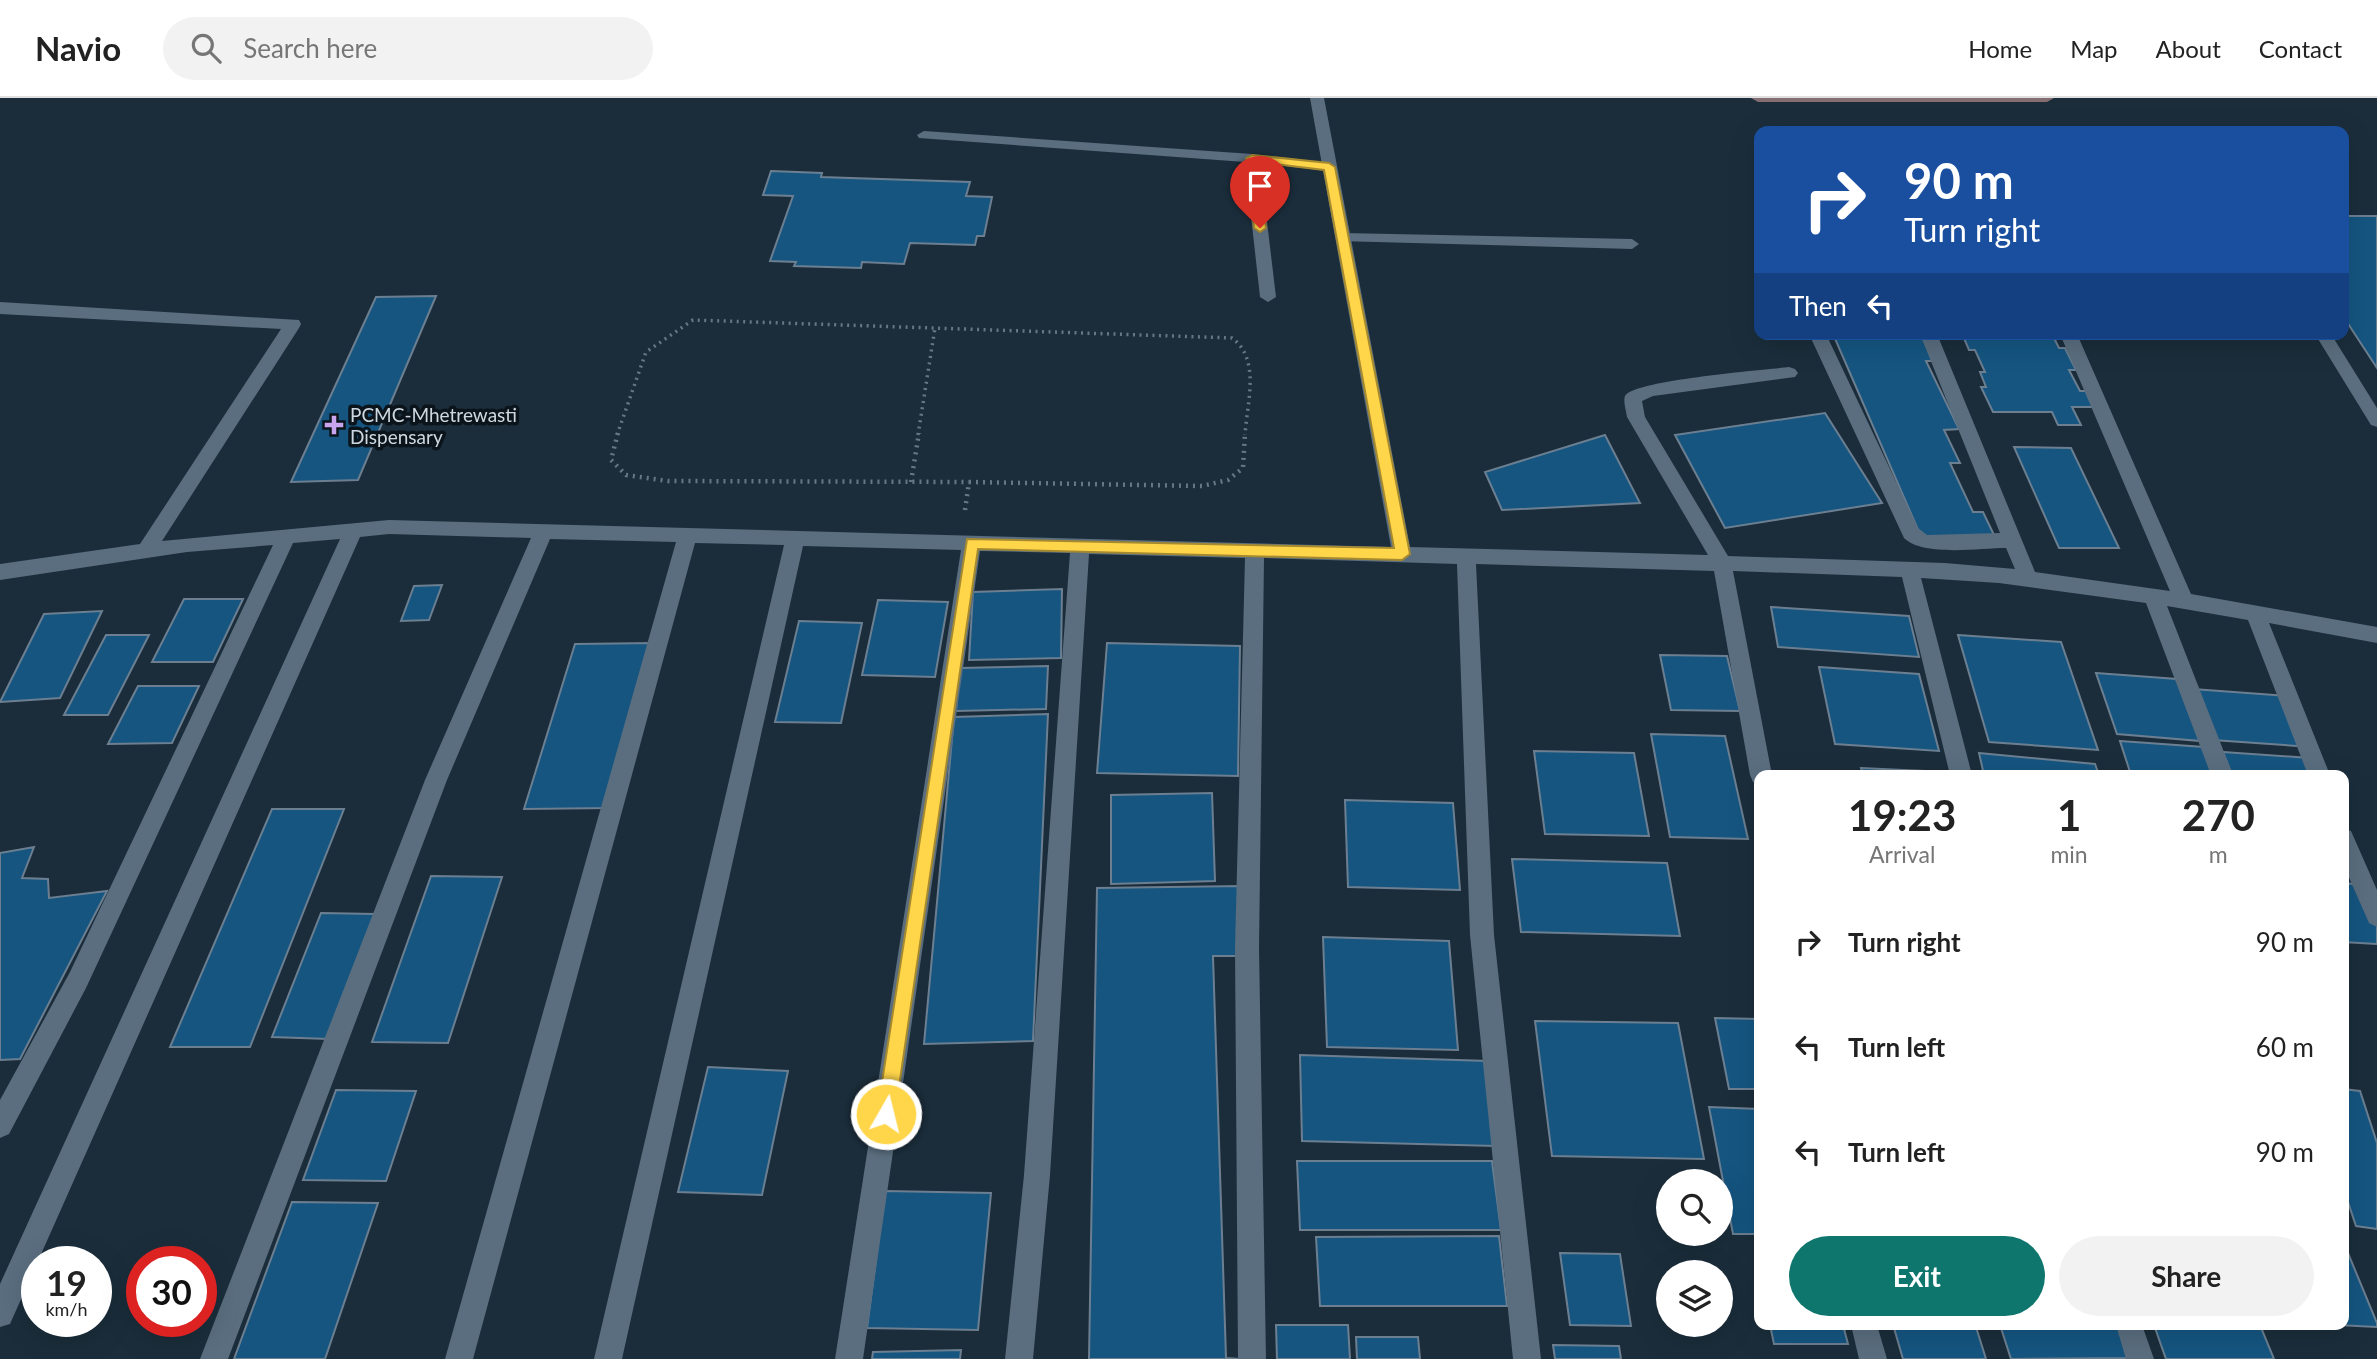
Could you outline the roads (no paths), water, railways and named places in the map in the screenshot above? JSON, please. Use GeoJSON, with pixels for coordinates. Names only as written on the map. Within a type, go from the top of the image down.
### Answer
{"type":"FeatureCollection","features":[{"type":"Feature","properties":{"kind":"street"},"geometry":{"type":"LineString","coordinates":[[1317,98],[1402,554]]}},
{"type":"Feature","properties":{"kind":"street"},"geometry":{"type":"LineString","coordinates":[[1758,98],[2047,98]]}},
{"type":"Feature","properties":{"kind":"street"},"geometry":{"type":"LineString","coordinates":[[0,308],[293,324],[146,551]]}},
{"type":"Feature","properties":{"kind":"street"},"geometry":{"type":"LineString","coordinates":[[1820,340],[1911,533],[1917,539],[1927,542],[2014,540]]}},
{"type":"Feature","properties":{"kind":"street"},"geometry":{"type":"LineString","coordinates":[[1931,340],[2028,578]]}},
{"type":"Feature","properties":{"kind":"street"},"geometry":{"type":"LineString","coordinates":[[2071,340],[2184,600]]}},
{"type":"Feature","properties":{"kind":"street"},"geometry":{"type":"LineString","coordinates":[[1760,770],[1722,563],[1636,417],[1633,398],[1650,390],[1789,373]]}},
{"type":"Feature","properties":{"kind":"street"},"geometry":{"type":"LineString","coordinates":[[0,572],[146,551],[389,527],[1080,545],[1855,566],[1910,572],[1994,574],[2184,600],[2377,635]]}},
{"type":"Feature","properties":{"kind":"street"},"geometry":{"type":"LineString","coordinates":[[0,1314],[353,531]]}},
{"type":"Feature","properties":{"kind":"street"},"geometry":{"type":"LineString","coordinates":[[214,1359],[436,780],[544,532]]}},
{"type":"Feature","properties":{"kind":"street"},"geometry":{"type":"LineString","coordinates":[[459,1359],[688,535]]}},
{"type":"Feature","properties":{"kind":"street"},"geometry":{"type":"LineString","coordinates":[[0,1125],[78,980],[287,536]]}},
{"type":"Feature","properties":{"kind":"street"},"geometry":{"type":"LineString","coordinates":[[608,1359],[795,538]]}},
{"type":"Feature","properties":{"kind":"street"},"geometry":{"type":"LineString","coordinates":[[849,1359],[966,543]]}},
{"type":"Feature","properties":{"kind":"street"},"geometry":{"type":"LineString","coordinates":[[1019,1359],[1037,1174],[1080,545]]}},
{"type":"Feature","properties":{"kind":"street"},"geometry":{"type":"LineString","coordinates":[[1252,1359],[1247,948],[1255,550]]}},
{"type":"Feature","properties":{"kind":"street"},"geometry":{"type":"LineString","coordinates":[[1466,556],[1482,935],[1527,1359]]}},
{"type":"Feature","properties":{"kind":"street"},"geometry":{"type":"LineString","coordinates":[[1910,572],[1960,770]]}},
{"type":"Feature","properties":{"kind":"street"},"geometry":{"type":"LineString","coordinates":[[2153,596],[2220,770]]}},
{"type":"Feature","properties":{"kind":"street"},"geometry":{"type":"LineString","coordinates":[[2255,613],[2317,770]]}},
{"type":"Feature","properties":{"kind":"street"},"geometry":{"type":"LineString","coordinates":[[2349,852],[2377,916]]}},
{"type":"Feature","properties":{"kind":"street"},"geometry":{"type":"LineString","coordinates":[[1865,1330],[1873,1359]]}},
{"type":"Feature","properties":{"kind":"street"},"geometry":{"type":"LineString","coordinates":[[2131,1330],[2140,1359]]}},
{"type":"Feature","properties":{"kind":"lane"},"geometry":{"type":"LineString","coordinates":[[925,135],[1252,158],[1329,167]]}},
{"type":"Feature","properties":{"kind":"lane"},"geometry":{"type":"LineString","coordinates":[[1252,158],[1269,297]]}},
{"type":"Feature","properties":{"kind":"lane"},"geometry":{"type":"LineString","coordinates":[[1343,238],[1632,244]]}},
{"type":"Feature","properties":{"kind":"lane"},"geometry":{"type":"LineString","coordinates":[[2327,340],[2377,421]]}},
{"type":"Feature","properties":{"kind":"place","name":"PCMC-Mhetrewasti Dispensary"},"geometry":{"type":"Point","coordinates":[334,425]}}]}
